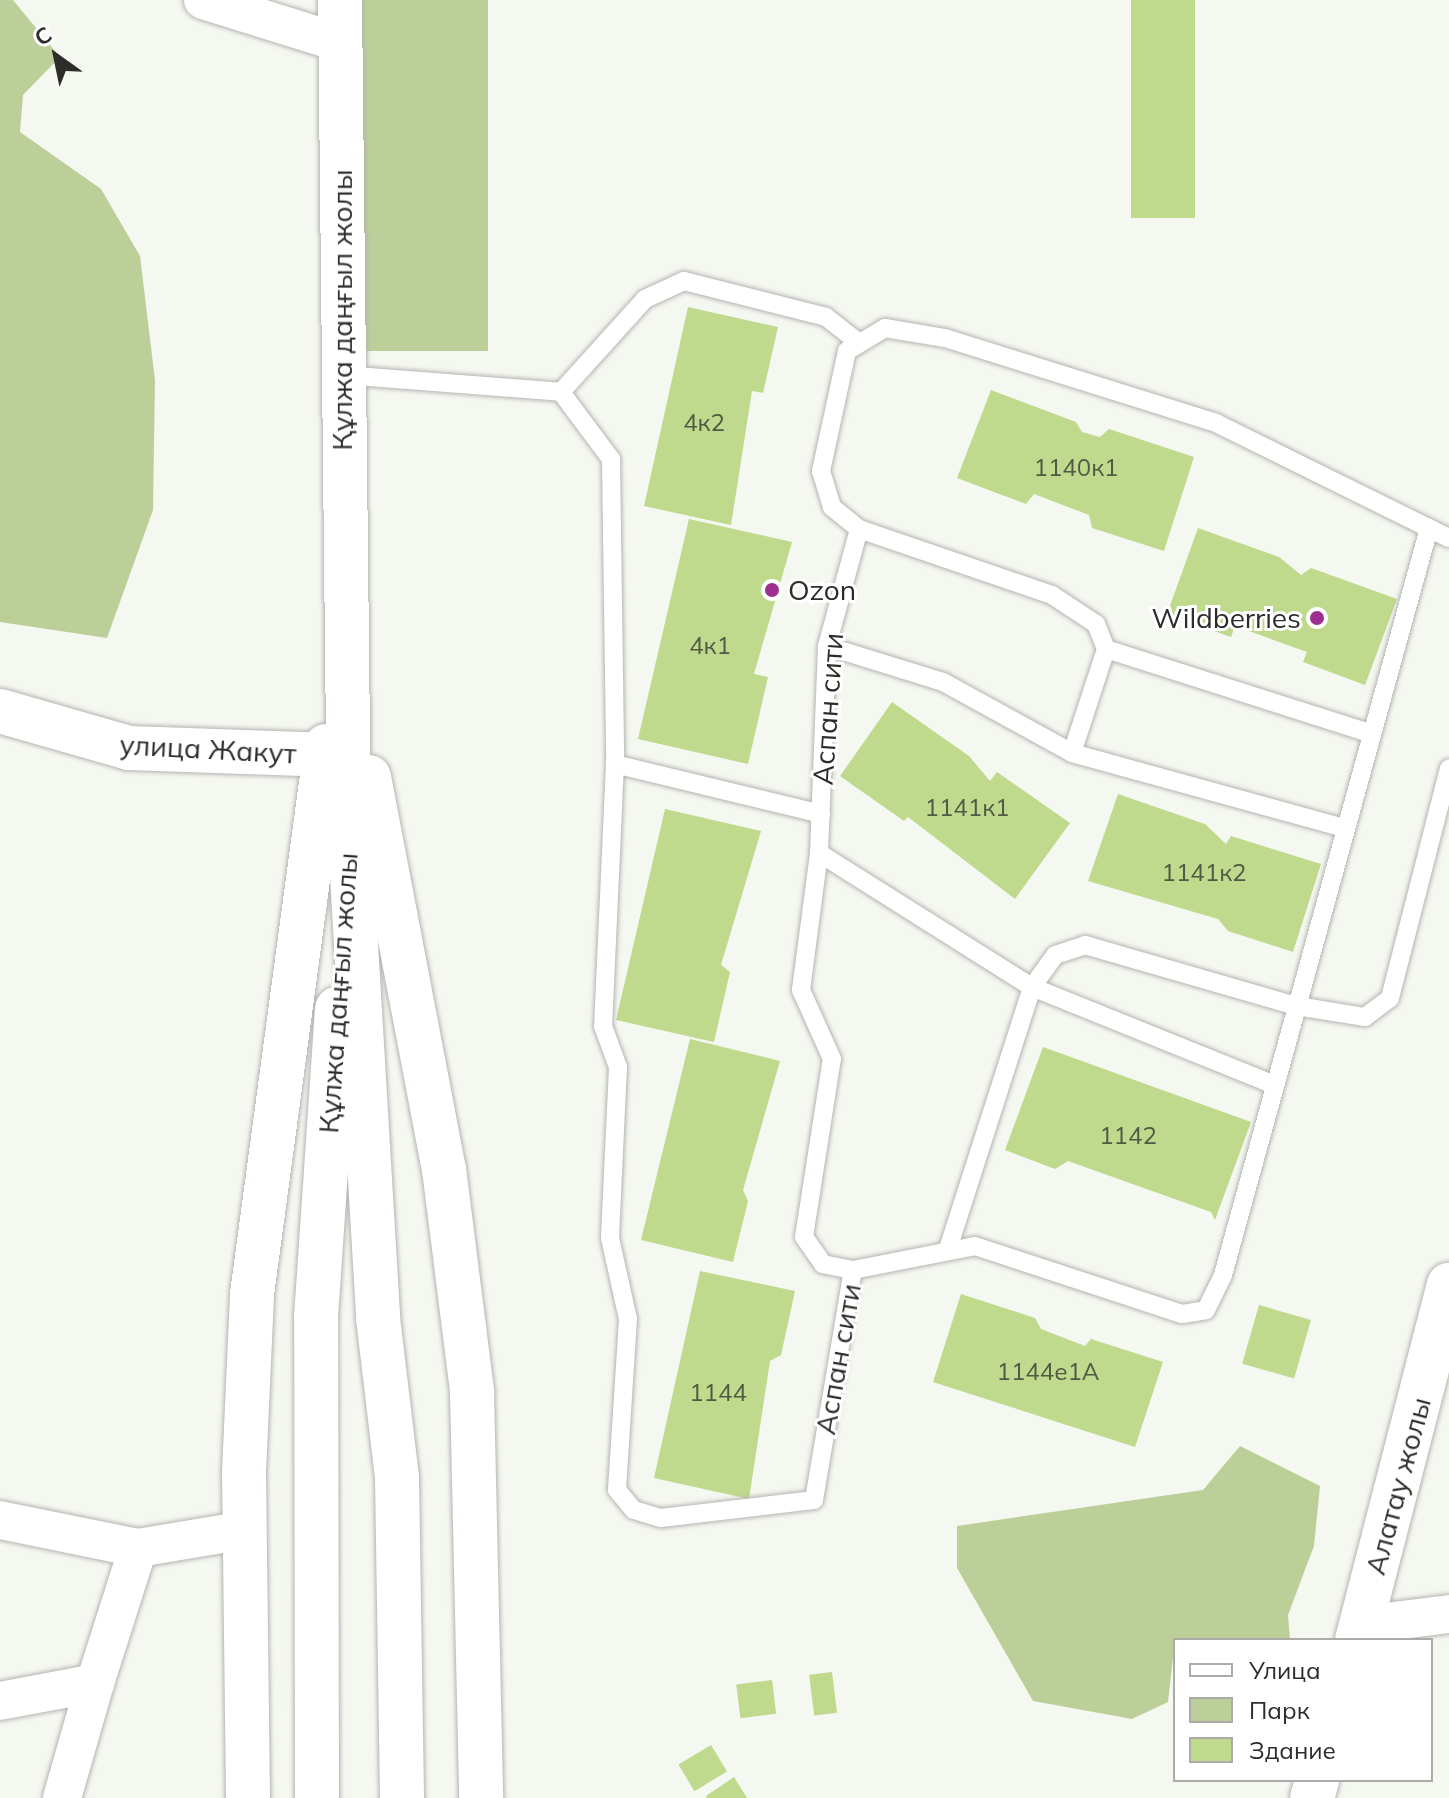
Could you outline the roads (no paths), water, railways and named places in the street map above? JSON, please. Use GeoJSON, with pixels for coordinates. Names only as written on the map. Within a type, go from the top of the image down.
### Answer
{"type":"FeatureCollection","features":[{"type":"Feature","properties":{"kind":"main road","name":"Құлжа даңғыл жолы"},"geometry":{"type":"LineString","coordinates":[[340,0],[343,621]]}},
{"type":"Feature","properties":{"kind":"main road"},"geometry":{"type":"LineString","coordinates":[[248,1798],[245,1530],[252,1294],[343,621]]}},
{"type":"Feature","properties":{"kind":"main road"},"geometry":{"type":"LineString","coordinates":[[343,621],[349,826]]}},
{"type":"Feature","properties":{"kind":"main road"},"geometry":{"type":"LineString","coordinates":[[343,621],[444,1169],[472,1392],[481,1798]]}},
{"type":"Feature","properties":{"kind":"main road","name":"улица Жакут"},"geometry":{"type":"LineString","coordinates":[[0,711],[129,748],[325,755]]}},
{"type":"Feature","properties":{"kind":"main road","name":"Құлжа даңғыл жолы"},"geometry":{"type":"LineString","coordinates":[[349,826],[378,1318],[397,1478],[402,1798]]}},
{"type":"Feature","properties":{"kind":"main road","name":"Құлжа даңғыл жолы"},"geometry":{"type":"LineString","coordinates":[[317,1798],[312,1479],[349,826]]}},
{"type":"Feature","properties":{"kind":"main road","name":"Алатау жолы"},"geometry":{"type":"LineString","coordinates":[[1359,1632],[1449,1285]]}},
{"type":"Feature","properties":{"kind":"street"},"geometry":{"type":"LineString","coordinates":[[203,0],[341,43]]}},
{"type":"Feature","properties":{"kind":"street"},"geometry":{"type":"LineString","coordinates":[[0,1520],[138,1548],[245,1530]]}},
{"type":"Feature","properties":{"kind":"street"},"geometry":{"type":"LineString","coordinates":[[62,1798],[138,1548]]}},
{"type":"Feature","properties":{"kind":"street"},"geometry":{"type":"LineString","coordinates":[[1359,1632],[1449,1614]]}},
{"type":"Feature","properties":{"kind":"street"},"geometry":{"type":"LineString","coordinates":[[0,1701],[95,1683]]}},
{"type":"Feature","properties":{"kind":"lane"},"geometry":{"type":"LineString","coordinates":[[561,392],[645,299],[684,281],[826,317],[857,341]]}},
{"type":"Feature","properties":{"kind":"lane"},"geometry":{"type":"LineString","coordinates":[[1072,753],[1106,649],[1096,624],[1052,595],[859,529],[832,507],[821,471],[841,367],[857,341],[885,328],[945,338],[1216,423],[1449,538]]}},
{"type":"Feature","properties":{"kind":"lane"},"geometry":{"type":"LineString","coordinates":[[342,375],[561,392],[611,459],[615,764],[821,814]]}},
{"type":"Feature","properties":{"kind":"lane"},"geometry":{"type":"LineString","coordinates":[[853,1270],[975,1246],[1182,1314],[1206,1310],[1223,1275],[1297,1006],[1341,827],[1429,528]]}},
{"type":"Feature","properties":{"kind":"lane","name":"Аспан сити"},"geometry":{"type":"LineString","coordinates":[[615,764],[603,1026],[618,1067],[610,1238],[628,1319],[617,1490],[634,1510],[661,1518],[814,1500],[853,1270],[823,1264],[804,1237],[832,1059],[801,990],[819,853],[827,646],[859,529]]}},
{"type":"Feature","properties":{"kind":"lane"},"geometry":{"type":"LineString","coordinates":[[827,646],[943,682],[1072,753],[1341,827]]}},
{"type":"Feature","properties":{"kind":"lane"},"geometry":{"type":"LineString","coordinates":[[1106,649],[1369,733]]}},
{"type":"Feature","properties":{"kind":"lane"},"geometry":{"type":"LineString","coordinates":[[948,1249],[1032,987],[1055,955],[1085,945],[1297,1006],[1365,1017],[1390,998],[1449,768]]}},
{"type":"Feature","properties":{"kind":"lane"},"geometry":{"type":"LineString","coordinates":[[819,853],[1032,987],[1274,1085]]}},
{"type":"Feature","properties":{"kind":"place","name":"Ozon"},"geometry":{"type":"Point","coordinates":[772,590]}},
{"type":"Feature","properties":{"kind":"place","name":"Wildberries"},"geometry":{"type":"Point","coordinates":[1317,618]}}]}
